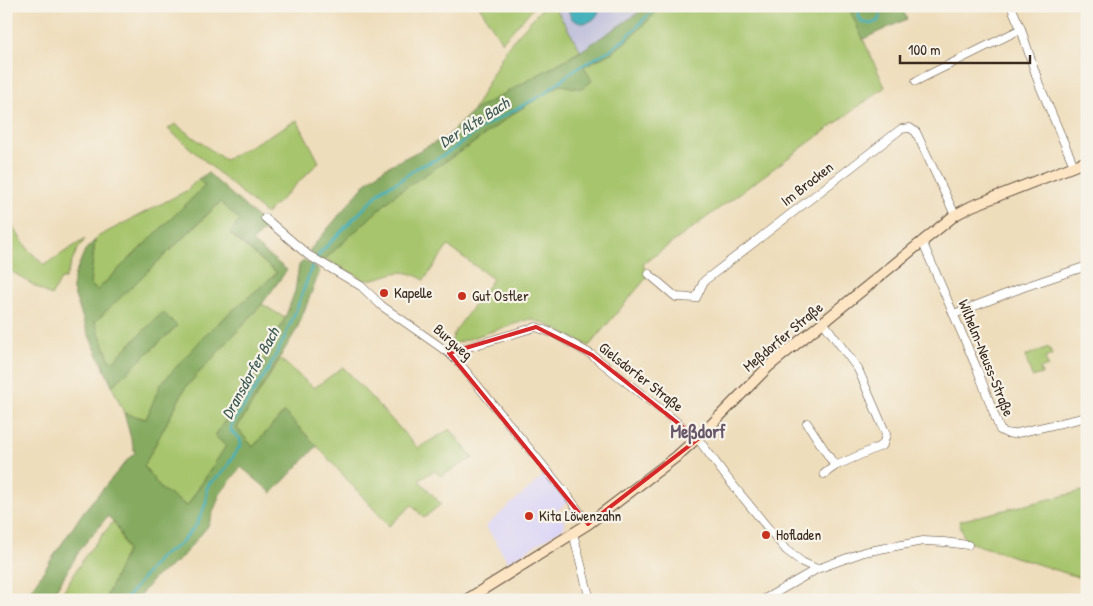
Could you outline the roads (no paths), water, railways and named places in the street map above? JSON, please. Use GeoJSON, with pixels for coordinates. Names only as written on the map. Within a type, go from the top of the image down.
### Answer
{"type":"FeatureCollection","features":[{"type":"Feature","properties":{"kind":"street"},"geometry":{"type":"LineString","coordinates":[[1011,6],[1021,28],[1039,84],[1074,166]]}},
{"type":"Feature","properties":{"kind":"street"},"geometry":{"type":"LineString","coordinates":[[916,81],[1021,28]]}},
{"type":"Feature","properties":{"kind":"street","name":"Im Brocken"},"geometry":{"type":"LineString","coordinates":[[649,274],[676,297],[696,298],[704,281],[901,129],[910,128],[916,132],[955,214]]}},
{"type":"Feature","properties":{"kind":"street","name":"Meßdorfer Straße"},"geometry":{"type":"LineString","coordinates":[[466,600],[588,524],[676,457],[698,438],[768,366],[955,214],[1087,160]]}},
{"type":"Feature","properties":{"kind":"street","name":"Burgweg"},"geometry":{"type":"LineString","coordinates":[[265,218],[308,255],[361,286],[382,306],[449,353],[568,496],[588,524]]}},
{"type":"Feature","properties":{"kind":"street","name":"Wilhelm-Neuss-Straße"},"geometry":{"type":"LineString","coordinates":[[922,241],[954,314],[1000,430],[1013,434],[1087,417]]}},
{"type":"Feature","properties":{"kind":"street"},"geometry":{"type":"LineString","coordinates":[[954,314],[1024,287],[1087,266]]}},
{"type":"Feature","properties":{"kind":"street"},"geometry":{"type":"LineString","coordinates":[[823,322],[858,369],[886,434],[883,445],[835,466],[824,474]]}},
{"type":"Feature","properties":{"kind":"street","name":"Gielsdorfer Straße"},"geometry":{"type":"LineString","coordinates":[[449,353],[536,327],[544,329],[592,355],[698,438],[728,479],[786,550],[802,562],[817,569]]}},
{"type":"Feature","properties":{"kind":"street"},"geometry":{"type":"LineString","coordinates":[[807,423],[835,466]]}},
{"type":"Feature","properties":{"kind":"street"},"geometry":{"type":"LineString","coordinates":[[573,533],[590,600]]}},
{"type":"Feature","properties":{"kind":"street"},"geometry":{"type":"LineString","coordinates":[[763,600],[817,569],[864,552],[923,541],[968,545]]}},
{"type":"Feature","properties":{"kind":"water"},"geometry":{"type":"Polygon","coordinates":[[[567,6],[600,6],[599,12],[593,19],[589,22],[580,23],[571,18],[567,6]]]}},
{"type":"Feature","properties":{"kind":"waterway","name":"Der Alte Bach"},"geometry":{"type":"LineString","coordinates":[[125,600],[159,558],[180,544],[197,524],[206,503],[207,488],[225,470],[241,444],[240,439],[231,431],[231,426],[269,368],[283,341],[312,266],[320,253],[384,188],[399,181],[418,167],[452,150],[481,128],[544,94],[574,70],[624,40],[657,6]]}},
{"type":"Feature","properties":{"kind":"waterway","name":"Der Alte Bach"},"geometry":{"type":"LineString","coordinates":[[859,6],[859,17],[862,22],[871,24],[878,21],[882,10],[887,7],[901,8],[903,6]]}},
{"type":"Feature","properties":{"kind":"place","name":"Kapelle"},"geometry":{"type":"Point","coordinates":[384,293]}},
{"type":"Feature","properties":{"kind":"place","name":"Gut Ostler"},"geometry":{"type":"Point","coordinates":[462,296]}},
{"type":"Feature","properties":{"kind":"place","name":"Kita Löwenzahn"},"geometry":{"type":"Point","coordinates":[529,516]}},
{"type":"Feature","properties":{"kind":"place","name":"Hofladen"},"geometry":{"type":"Point","coordinates":[766,535]}},
{"type":"Feature","properties":{"kind":"district","name":"Meßdorf"},"geometry":{"type":"Point","coordinates":[698,432]}},
{"type":"Feature","properties":{"kind":"water label","name":"Dransdorfer Bach"},"geometry":{"type":"Point","coordinates":[250,373]}}]}
